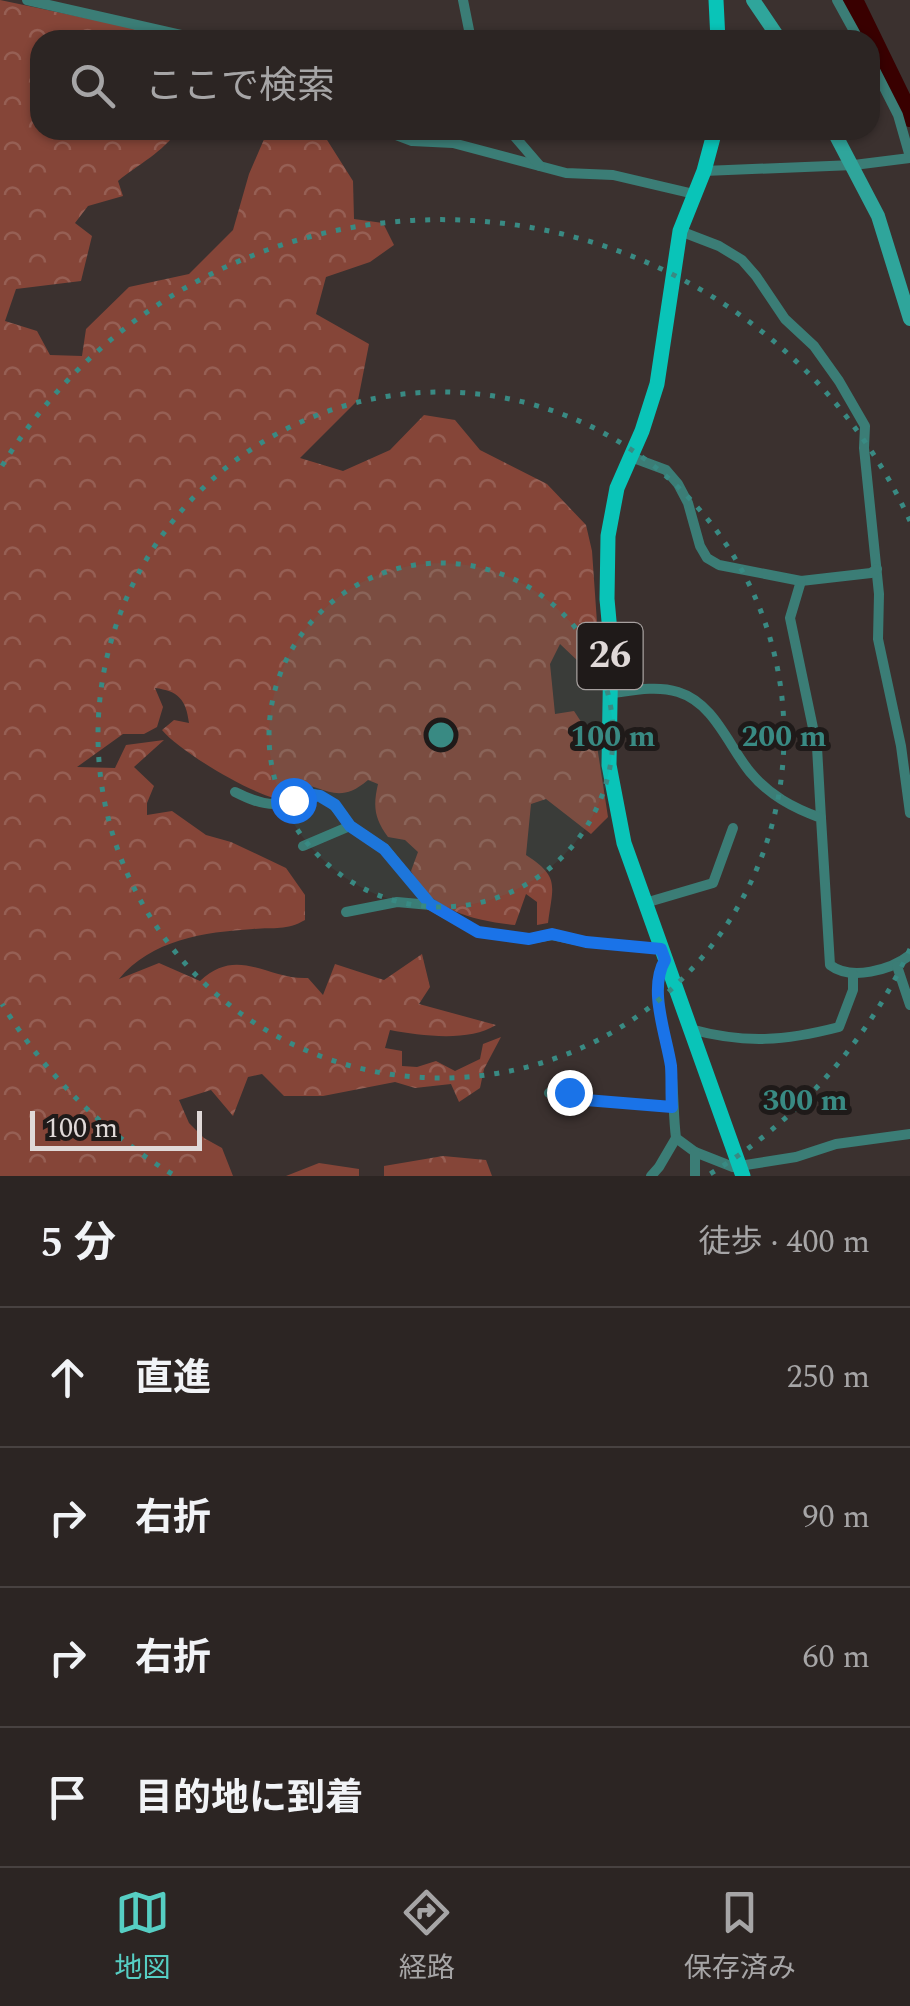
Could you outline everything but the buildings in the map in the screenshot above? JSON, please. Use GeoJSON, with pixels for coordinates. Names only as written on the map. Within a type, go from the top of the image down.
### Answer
{"type":"FeatureCollection","features":[{"type":"Feature","properties":{"kind":"main road"},"geometry":{"type":"LineString","coordinates":[[716,0],[718,30]]}},
{"type":"Feature","properties":{"kind":"main road","name":"26"},"geometry":{"type":"LineString","coordinates":[[712,140],[680,231],[657,384],[617,488],[608,536],[609,765],[624,842],[741,1170]]}},
{"type":"Feature","properties":{"kind":"street"},"geometry":{"type":"LineString","coordinates":[[27,0],[159,30]]}},
{"type":"Feature","properties":{"kind":"street"},"geometry":{"type":"LineString","coordinates":[[463,0],[469,30]]}},
{"type":"Feature","properties":{"kind":"street"},"geometry":{"type":"LineString","coordinates":[[753,0],[773,30]]}},
{"type":"Feature","properties":{"kind":"street"},"geometry":{"type":"LineString","coordinates":[[837,0],[854,30]]}},
{"type":"Feature","properties":{"kind":"street"},"geometry":{"type":"LineString","coordinates":[[704,171],[854,165],[910,157],[898,115],[880,80]]}},
{"type":"Feature","properties":{"kind":"street"},"geometry":{"type":"LineString","coordinates":[[407,140],[453,143],[566,173],[612,176],[694,194]]}},
{"type":"Feature","properties":{"kind":"street"},"geometry":{"type":"LineString","coordinates":[[518,140],[541,167]]}},
{"type":"Feature","properties":{"kind":"street"},"geometry":{"type":"LineString","coordinates":[[839,140],[854,165],[894,260],[910,319]]}},
{"type":"Feature","properties":{"kind":"street"},"geometry":{"type":"LineString","coordinates":[[680,231],[742,260],[785,319],[814,346],[865,426],[877,569],[878,640],[902,746],[910,813]]}},
{"type":"Feature","properties":{"kind":"street"},"geometry":{"type":"LineString","coordinates":[[631,457],[666,470],[688,503],[707,558],[729,569],[801,580],[872,573],[877,569]]}},
{"type":"Feature","properties":{"kind":"street"},"geometry":{"type":"LineString","coordinates":[[801,580],[790,618],[818,747],[830,965],[853,974],[897,966],[910,955]]}},
{"type":"Feature","properties":{"kind":"street"},"geometry":{"type":"LineString","coordinates":[[608,694],[656,688],[690,696],[705,707],[750,772],[770,792],[821,818]]}},
{"type":"Feature","properties":{"kind":"street"},"geometry":{"type":"LineString","coordinates":[[235,792],[254,801],[274,804],[304,794],[320,796],[335,805],[350,826],[384,849],[430,904],[478,932],[529,939],[552,934],[663,955],[659,996],[671,1068],[676,1138],[660,1167],[650,1176]]}},
{"type":"Feature","properties":{"kind":"street"},"geometry":{"type":"LineString","coordinates":[[303,846],[350,826]]}},
{"type":"Feature","properties":{"kind":"street"},"geometry":{"type":"LineString","coordinates":[[645,904],[713,883],[734,828]]}},
{"type":"Feature","properties":{"kind":"street"},"geometry":{"type":"LineString","coordinates":[[346,912],[396,902],[430,904]]}},
{"type":"Feature","properties":{"kind":"street"},"geometry":{"type":"LineString","coordinates":[[897,966],[910,1005]]}},
{"type":"Feature","properties":{"kind":"street"},"geometry":{"type":"LineString","coordinates":[[690,1029],[722,1038],[790,1039],[839,1027],[852,990],[853,974]]}},
{"type":"Feature","properties":{"kind":"street"},"geometry":{"type":"LineString","coordinates":[[550,1093],[569,1092],[586,1100],[672,1107]]}},
{"type":"Feature","properties":{"kind":"street"},"geometry":{"type":"LineString","coordinates":[[676,1138],[694,1152],[741,1170],[836,1144],[910,1134]]}},
{"type":"Feature","properties":{"kind":"street"},"geometry":{"type":"LineString","coordinates":[[694,1152],[695,1176]]}},
{"type":"Feature","properties":{"kind":"green space"},"geometry":{"type":"Polygon","coordinates":[[[0,0],[142,30],[30,30],[30,140],[170,140],[118,181],[123,196],[88,206],[75,223],[92,236],[81,281],[16,289],[5,321],[37,331],[50,355],[82,356],[86,329],[129,287],[189,274],[233,230],[264,140],[327,140],[353,181],[354,219],[383,223],[394,245],[370,262],[326,277],[316,314],[369,344],[358,400],[300,458],[343,471],[390,450],[424,415],[455,420],[480,450],[547,484],[586,525],[592,551],[598,637],[579,662],[560,644],[550,664],[555,714],[574,711],[597,746],[608,817],[591,834],[546,799],[531,804],[526,855],[552,883],[548,923],[537,925],[537,902],[526,894],[515,925],[469,916],[441,904],[419,884],[411,871],[418,852],[405,840],[388,837],[377,818],[378,784],[368,780],[337,793],[288,784],[275,798],[248,788],[183,749],[162,730],[174,720],[189,723],[180,698],[155,688],[163,707],[157,727],[144,734],[123,734],[77,767],[115,768],[126,745],[164,740],[134,767],[154,786],[147,815],[172,811],[206,835],[231,842],[286,868],[305,895],[305,920],[280,928],[180,940],[147,955],[119,979],[159,963],[200,981],[214,971],[240,965],[308,978],[323,995],[335,964],[384,980],[422,954],[430,987],[419,1004],[496,1025],[459,1036],[390,1030],[385,1048],[402,1051],[402,1066],[417,1067],[436,1061],[455,1071],[480,1059],[483,1044],[501,1037],[484,1069],[480,1088],[459,1102],[451,1084],[415,1088],[395,1082],[323,1096],[284,1096],[262,1074],[248,1077],[233,1116],[211,1090],[179,1100],[189,1123],[222,1148],[233,1176],[0,1176],[0,0]]]}},
{"type":"Feature","properties":{"kind":"green space"},"geometry":{"type":"Polygon","coordinates":[[[443,1156],[486,1160],[492,1176],[384,1176],[384,1166],[443,1156]]]}},
{"type":"Feature","properties":{"kind":"green space"},"geometry":{"type":"Polygon","coordinates":[[[319,1163],[359,1169],[359,1176],[286,1176],[319,1163]]]}},
{"type":"Feature","properties":{"kind":"waterway"},"geometry":{"type":"LineString","coordinates":[[853,0],[868,30]]}},
{"type":"Feature","properties":{"kind":"waterway"},"geometry":{"type":"LineString","coordinates":[[880,55],[910,117]]}},
{"type":"Feature","properties":{"kind":"route"},"geometry":{"type":"LineString","coordinates":[[293,800],[304,794],[320,796],[335,805],[350,826],[384,849],[430,904],[478,932],[529,939],[552,934],[586,942],[661,949],[665,960],[661,964],[659,996],[671,1068],[672,1107],[586,1100],[569,1092]]}}]}
